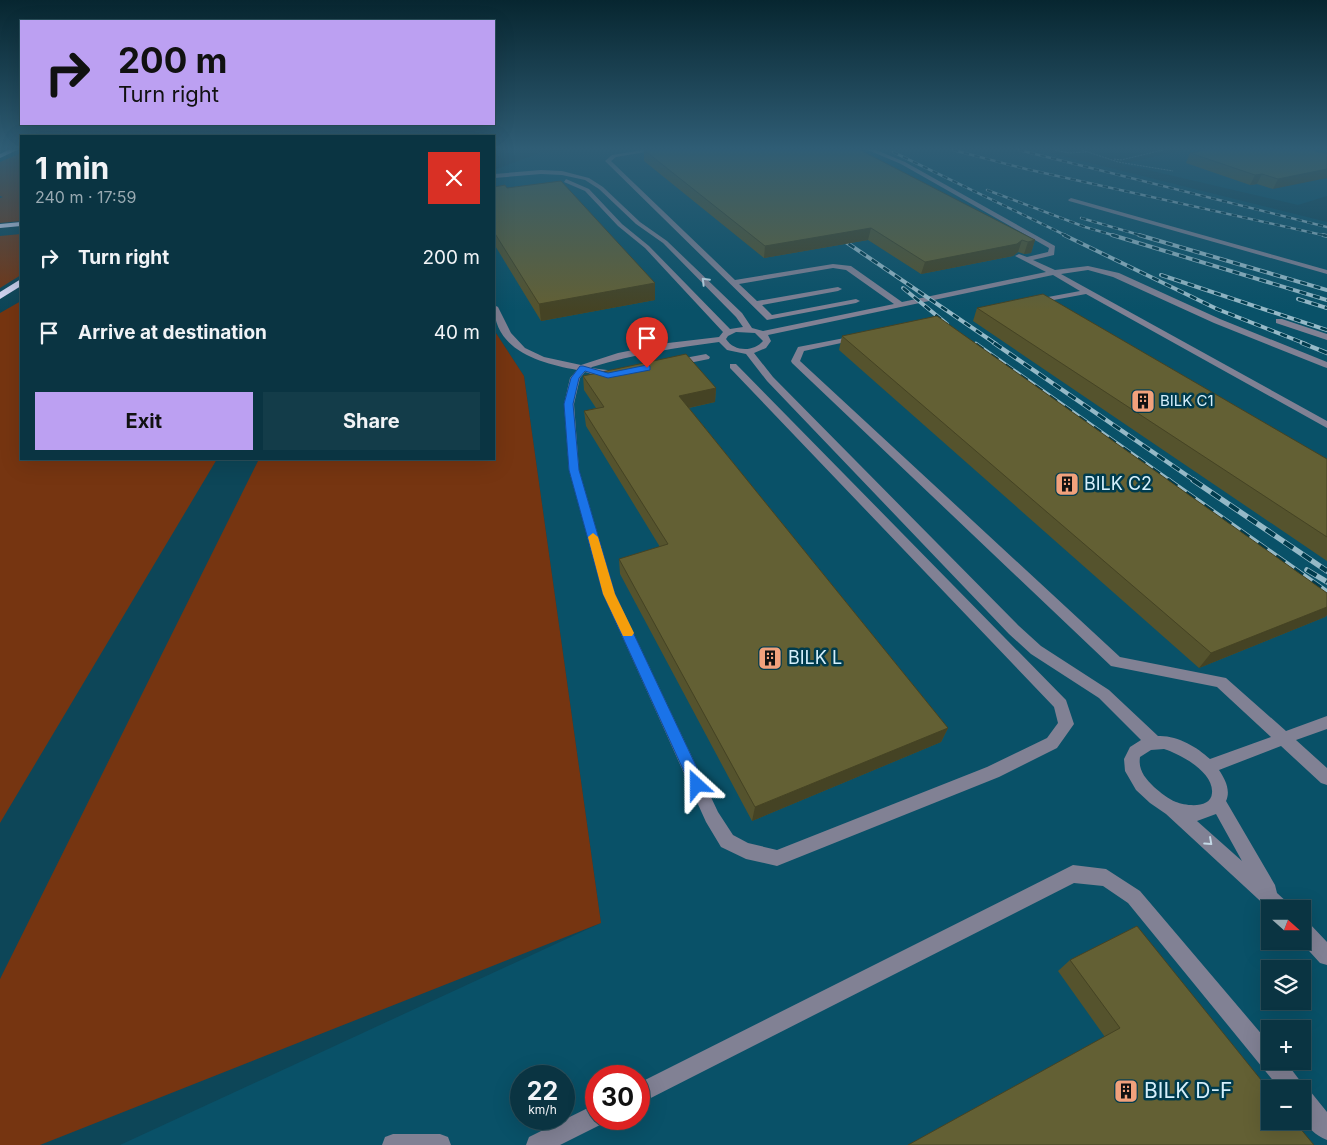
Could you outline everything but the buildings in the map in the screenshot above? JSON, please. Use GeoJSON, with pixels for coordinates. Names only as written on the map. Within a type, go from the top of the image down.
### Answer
{"type":"FeatureCollection","features":[{"type":"Feature","properties":{"kind":"highway"},"geometry":{"type":"LineString","coordinates":[[0,226],[20,224]]}},
{"type":"Feature","properties":{"kind":"highway"},"geometry":{"type":"LineString","coordinates":[[0,233],[20,230]]}},
{"type":"Feature","properties":{"kind":"highway"},"geometry":{"type":"LineString","coordinates":[[0,296],[20,283]]}},
{"type":"Feature","properties":{"kind":"street"},"geometry":{"type":"LineString","coordinates":[[600,203],[620,225],[647,247],[725,336],[726,345],[735,350]]}},
{"type":"Feature","properties":{"kind":"street"},"geometry":{"type":"LineString","coordinates":[[616,203],[638,223],[665,242],[739,315],[749,330]]}},
{"type":"Feature","properties":{"kind":"street"},"geometry":{"type":"LineString","coordinates":[[652,203],[770,318],[856,301]]}},
{"type":"Feature","properties":{"kind":"street"},"geometry":{"type":"LineString","coordinates":[[976,203],[1053,247],[1051,254],[1022,258],[1054,273],[1084,292],[1327,425]]}},
{"type":"Feature","properties":{"kind":"street"},"geometry":{"type":"LineString","coordinates":[[1083,203],[1327,272]]}},
{"type":"Feature","properties":{"kind":"street"},"geometry":{"type":"LineString","coordinates":[[1111,203],[1261,245]]}},
{"type":"Feature","properties":{"kind":"street"},"geometry":{"type":"LineString","coordinates":[[734,282],[833,266],[848,268],[900,305]]}},
{"type":"Feature","properties":{"kind":"street"},"geometry":{"type":"LineString","coordinates":[[733,366],[1061,704],[1066,724],[1052,743],[993,772],[778,858],[746,851],[727,841],[712,817],[609,594],[574,470],[568,404],[575,378],[583,368],[618,356],[749,330],[763,334],[1054,273],[1088,268],[1116,275],[1241,331],[1327,365]]}},
{"type":"Feature","properties":{"kind":"street"},"geometry":{"type":"LineString","coordinates":[[756,304],[838,289]]}},
{"type":"Feature","properties":{"kind":"street"},"geometry":{"type":"LineString","coordinates":[[1026,304],[1084,292]]}},
{"type":"Feature","properties":{"kind":"street"},"geometry":{"type":"LineString","coordinates":[[495,309],[508,336],[528,355],[557,364],[583,368],[608,375],[628,371]]}},
{"type":"Feature","properties":{"kind":"street"},"geometry":{"type":"LineString","coordinates":[[1279,321],[1327,337]]}},
{"type":"Feature","properties":{"kind":"street"},"geometry":{"type":"LineString","coordinates":[[645,351],[680,348],[748,351],[766,345],[767,341],[763,334]]}},
{"type":"Feature","properties":{"kind":"street"},"geometry":{"type":"LineString","coordinates":[[867,335],[801,348],[795,361],[1116,662],[1221,682],[1327,778]]}},
{"type":"Feature","properties":{"kind":"street"},"geometry":{"type":"LineString","coordinates":[[748,351],[770,378],[1014,630],[1036,650],[1104,694],[1154,742]]}},
{"type":"Feature","properties":{"kind":"street"},"geometry":{"type":"LineString","coordinates":[[666,364],[706,356]]}},
{"type":"Feature","properties":{"kind":"street"},"geometry":{"type":"LineString","coordinates":[[1208,767],[1327,722]]}},
{"type":"Feature","properties":{"kind":"street"},"geometry":{"type":"LineString","coordinates":[[1172,809],[1192,814],[1208,812],[1218,803],[1219,786],[1208,767],[1192,753],[1173,744],[1154,742],[1140,746],[1133,755],[1132,769],[1140,784],[1154,798],[1172,809],[1272,900]]}},
{"type":"Feature","properties":{"kind":"street"},"geometry":{"type":"LineString","coordinates":[[1218,803],[1275,900]]}},
{"type":"Feature","properties":{"kind":"street"},"geometry":{"type":"LineString","coordinates":[[650,1088],[1072,874],[1106,878],[1134,897],[1261,1050]]}},
{"type":"Feature","properties":{"kind":"street"},"geometry":{"type":"LineString","coordinates":[[1311,939],[1327,956]]}},
{"type":"Feature","properties":{"kind":"street"},"geometry":{"type":"LineString","coordinates":[[1278,1070],[1286,1080]]}},
{"type":"Feature","properties":{"kind":"street"},"geometry":{"type":"LineString","coordinates":[[1311,1110],[1327,1129]]}},
{"type":"Feature","properties":{"kind":"street"},"geometry":{"type":"LineString","coordinates":[[538,1145],[585,1121]]}},
{"type":"Feature","properties":{"kind":"street"},"geometry":{"type":"LineString","coordinates":[[393,1145],[440,1145]]}},
{"type":"Feature","properties":{"kind":"shaded area"},"geometry":{"type":"Polygon","coordinates":[[[0,203],[20,203],[20,221],[0,223],[0,203]]]}},
{"type":"Feature","properties":{"kind":"shaded area"},"geometry":{"type":"Polygon","coordinates":[[[495,203],[1252,203],[1327,222],[1327,1145],[120,1145],[601,923],[524,376],[495,332],[495,203]]]}},
{"type":"Feature","properties":{"kind":"shaded area"},"geometry":{"type":"Polygon","coordinates":[[[20,234],[20,276],[0,288],[0,236],[20,234]]]}},
{"type":"Feature","properties":{"kind":"shaded area"},"geometry":{"type":"Polygon","coordinates":[[[20,302],[20,460],[216,460],[0,823],[0,313],[20,302]]]}},
{"type":"Feature","properties":{"kind":"shaded area"},"geometry":{"type":"Polygon","coordinates":[[[495,332],[524,376],[601,923],[40,1145],[0,1145],[0,979],[259,460],[495,460],[495,332]]]}},
{"type":"Feature","properties":{"kind":"railway"},"geometry":{"type":"LineString","coordinates":[[1000,203],[1067,236]]}},
{"type":"Feature","properties":{"kind":"railway"},"geometry":{"type":"LineString","coordinates":[[1023,203],[1085,227],[1116,236]]}},
{"type":"Feature","properties":{"kind":"railway"},"geometry":{"type":"LineString","coordinates":[[1181,203],[1327,236],[1323,235]]}},
{"type":"Feature","properties":{"kind":"railway"},"geometry":{"type":"LineString","coordinates":[[1233,203],[1327,227]]}},
{"type":"Feature","properties":{"kind":"railway"},"geometry":{"type":"LineString","coordinates":[[1081,218],[1143,236]]}},
{"type":"Feature","properties":{"kind":"railway"},"geometry":{"type":"LineString","coordinates":[[1064,235],[1217,309],[1306,344]]}},
{"type":"Feature","properties":{"kind":"railway"},"geometry":{"type":"LineString","coordinates":[[1112,235],[1327,300]]}},
{"type":"Feature","properties":{"kind":"railway"},"geometry":{"type":"LineString","coordinates":[[1139,235],[1327,290]]}},
{"type":"Feature","properties":{"kind":"railway"},"geometry":{"type":"LineString","coordinates":[[837,236],[996,344]]}},
{"type":"Feature","properties":{"kind":"railway"},"geometry":{"type":"LineString","coordinates":[[1161,275],[1327,330]]}},
{"type":"Feature","properties":{"kind":"railway"},"geometry":{"type":"LineString","coordinates":[[903,288],[947,324]]}},
{"type":"Feature","properties":{"kind":"railway"},"geometry":{"type":"LineString","coordinates":[[1298,299],[1327,308]]}},
{"type":"Feature","properties":{"kind":"railway"},"geometry":{"type":"LineString","coordinates":[[994,343],[1195,481]]}},
{"type":"Feature","properties":{"kind":"railway"},"geometry":{"type":"LineString","coordinates":[[1302,343],[1327,353]]}},
{"type":"Feature","properties":{"kind":"railway"},"geometry":{"type":"LineString","coordinates":[[976,344],[1170,481]]}},
{"type":"Feature","properties":{"kind":"railway"},"geometry":{"type":"LineString","coordinates":[[1168,480],[1327,592]]}},
{"type":"Feature","properties":{"kind":"railway"},"geometry":{"type":"LineString","coordinates":[[1193,480],[1327,571]]}},
{"type":"Feature","properties":{"kind":"railway"},"geometry":{"type":"LineString","coordinates":[[1307,570],[1327,582]]}},
{"type":"Feature","properties":{"kind":"slow traffic"},"geometry":{"type":"LineString","coordinates":[[593,537],[609,594],[627,633]]}},
{"type":"Feature","properties":{"kind":"place","name":"BILK C1"},"geometry":{"type":"Point","coordinates":[1143,401]}},
{"type":"Feature","properties":{"kind":"place","name":"BILK C2"},"geometry":{"type":"Point","coordinates":[1067,484]}},
{"type":"Feature","properties":{"kind":"place","name":"BILK L"},"geometry":{"type":"Point","coordinates":[770,658]}},
{"type":"Feature","properties":{"kind":"place","name":"BILK D-F"},"geometry":{"type":"Point","coordinates":[1126,1091]}},
{"type":"Feature","properties":{"kind":"route"},"geometry":{"type":"LineString","coordinates":[[647,368],[608,375],[583,368],[575,378],[568,404],[574,470],[609,594],[697,785]]}}]}
